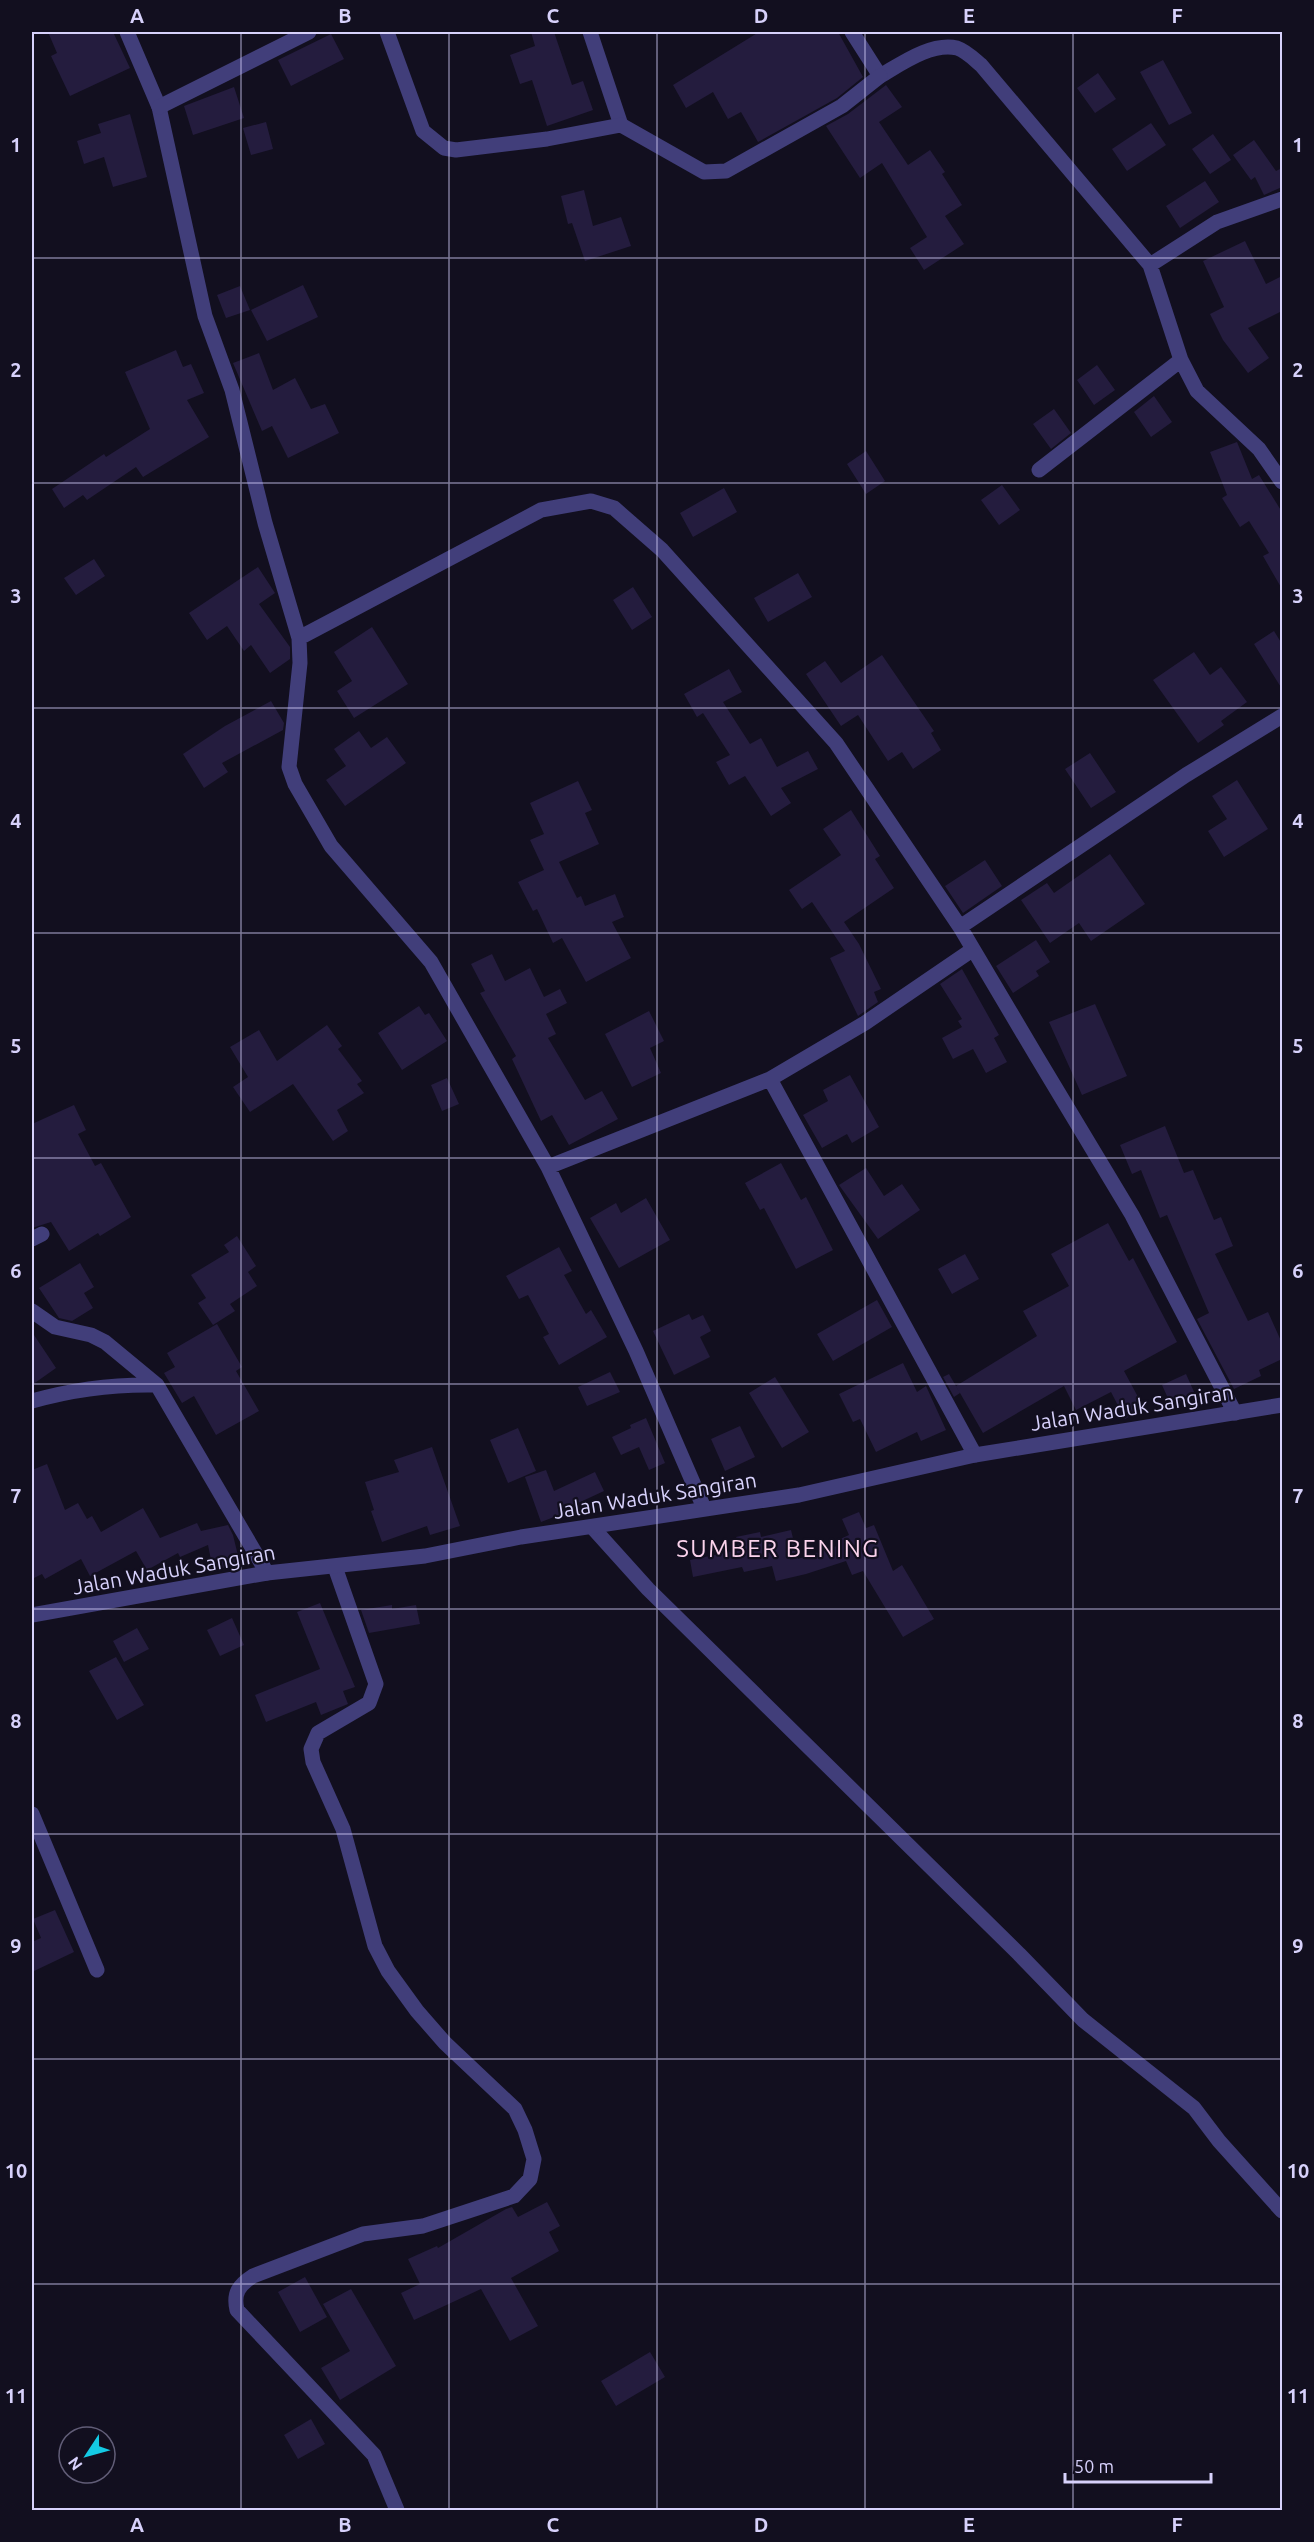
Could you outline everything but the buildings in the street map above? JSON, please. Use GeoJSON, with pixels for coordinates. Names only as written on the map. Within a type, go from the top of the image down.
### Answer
{"type":"FeatureCollection","features":[{"type":"Feature","properties":{"kind":"street"},"geometry":{"type":"LineString","coordinates":[[127,32],[159,107],[205,316],[232,390],[264,523],[299,638],[300,663],[289,767],[295,784],[331,846],[431,962],[548,1167],[636,1351],[704,1508]]}},
{"type":"Feature","properties":{"kind":"street"},"geometry":{"type":"LineString","coordinates":[[159,107],[309,32]]}},
{"type":"Feature","properties":{"kind":"street"},"geometry":{"type":"LineString","coordinates":[[387,32],[423,131],[444,148],[456,150],[536,140],[621,125],[704,172],[726,171],[842,106],[880,76],[921,53],[955,48],[968,54],[988,72],[1149,265],[1181,360],[1197,391],[1259,449],[1282,482]]}},
{"type":"Feature","properties":{"kind":"street"},"geometry":{"type":"LineString","coordinates":[[590,32],[621,125]]}},
{"type":"Feature","properties":{"kind":"street"},"geometry":{"type":"LineString","coordinates":[[852,32],[880,76]]}},
{"type":"Feature","properties":{"kind":"street"},"geometry":{"type":"LineString","coordinates":[[1149,265],[1217,222],[1282,199]]}},
{"type":"Feature","properties":{"kind":"street"},"geometry":{"type":"LineString","coordinates":[[1039,470],[1181,360]]}},
{"type":"Feature","properties":{"kind":"street"},"geometry":{"type":"LineString","coordinates":[[299,638],[541,510],[591,501],[614,507],[662,550],[836,743],[960,927],[1132,1215],[1235,1413]]}},
{"type":"Feature","properties":{"kind":"street"},"geometry":{"type":"LineString","coordinates":[[960,927],[1186,775],[1282,716]]}},
{"type":"Feature","properties":{"kind":"street"},"geometry":{"type":"LineString","coordinates":[[548,1167],[770,1079],[865,1023],[972,950]]}},
{"type":"Feature","properties":{"kind":"street"},"geometry":{"type":"LineString","coordinates":[[770,1079],[975,1455]]}},
{"type":"Feature","properties":{"kind":"street"},"geometry":{"type":"LineString","coordinates":[[32,1311],[55,1328],[91,1335],[105,1342],[157,1385],[267,1573]]}},
{"type":"Feature","properties":{"kind":"street"},"geometry":{"type":"LineString","coordinates":[[32,1401],[59,1393],[114,1384],[157,1385]]}},
{"type":"Feature","properties":{"kind":"street","name":"Jalan Waduk Sangiran"},"geometry":{"type":"LineString","coordinates":[[32,1615],[267,1573],[425,1556],[521,1537],[593,1528],[704,1508],[799,1496],[975,1455],[1282,1405]]}},
{"type":"Feature","properties":{"kind":"street"},"geometry":{"type":"LineString","coordinates":[[593,1528],[648,1589],[1020,1954],[1067,2005],[1194,2108],[1219,2141],[1282,2211]]}},
{"type":"Feature","properties":{"kind":"street"},"geometry":{"type":"LineString","coordinates":[[335,1567],[376,1684],[369,1703],[318,1733],[311,1749],[313,1762],[343,1829],[375,1946],[388,1971],[417,2011],[445,2043],[515,2109],[525,2130],[534,2159],[530,2179],[514,2196],[423,2226],[363,2234],[253,2276],[239,2286],[235,2300],[237,2310],[374,2455],[397,2511]]}},
{"type":"Feature","properties":{"kind":"street"},"geometry":{"type":"LineString","coordinates":[[32,1814],[97,1970]]}},
{"type":"Feature","properties":{"kind":"district","name":"SUMBER BENING"},"geometry":{"type":"Point","coordinates":[778,1549]}}]}
